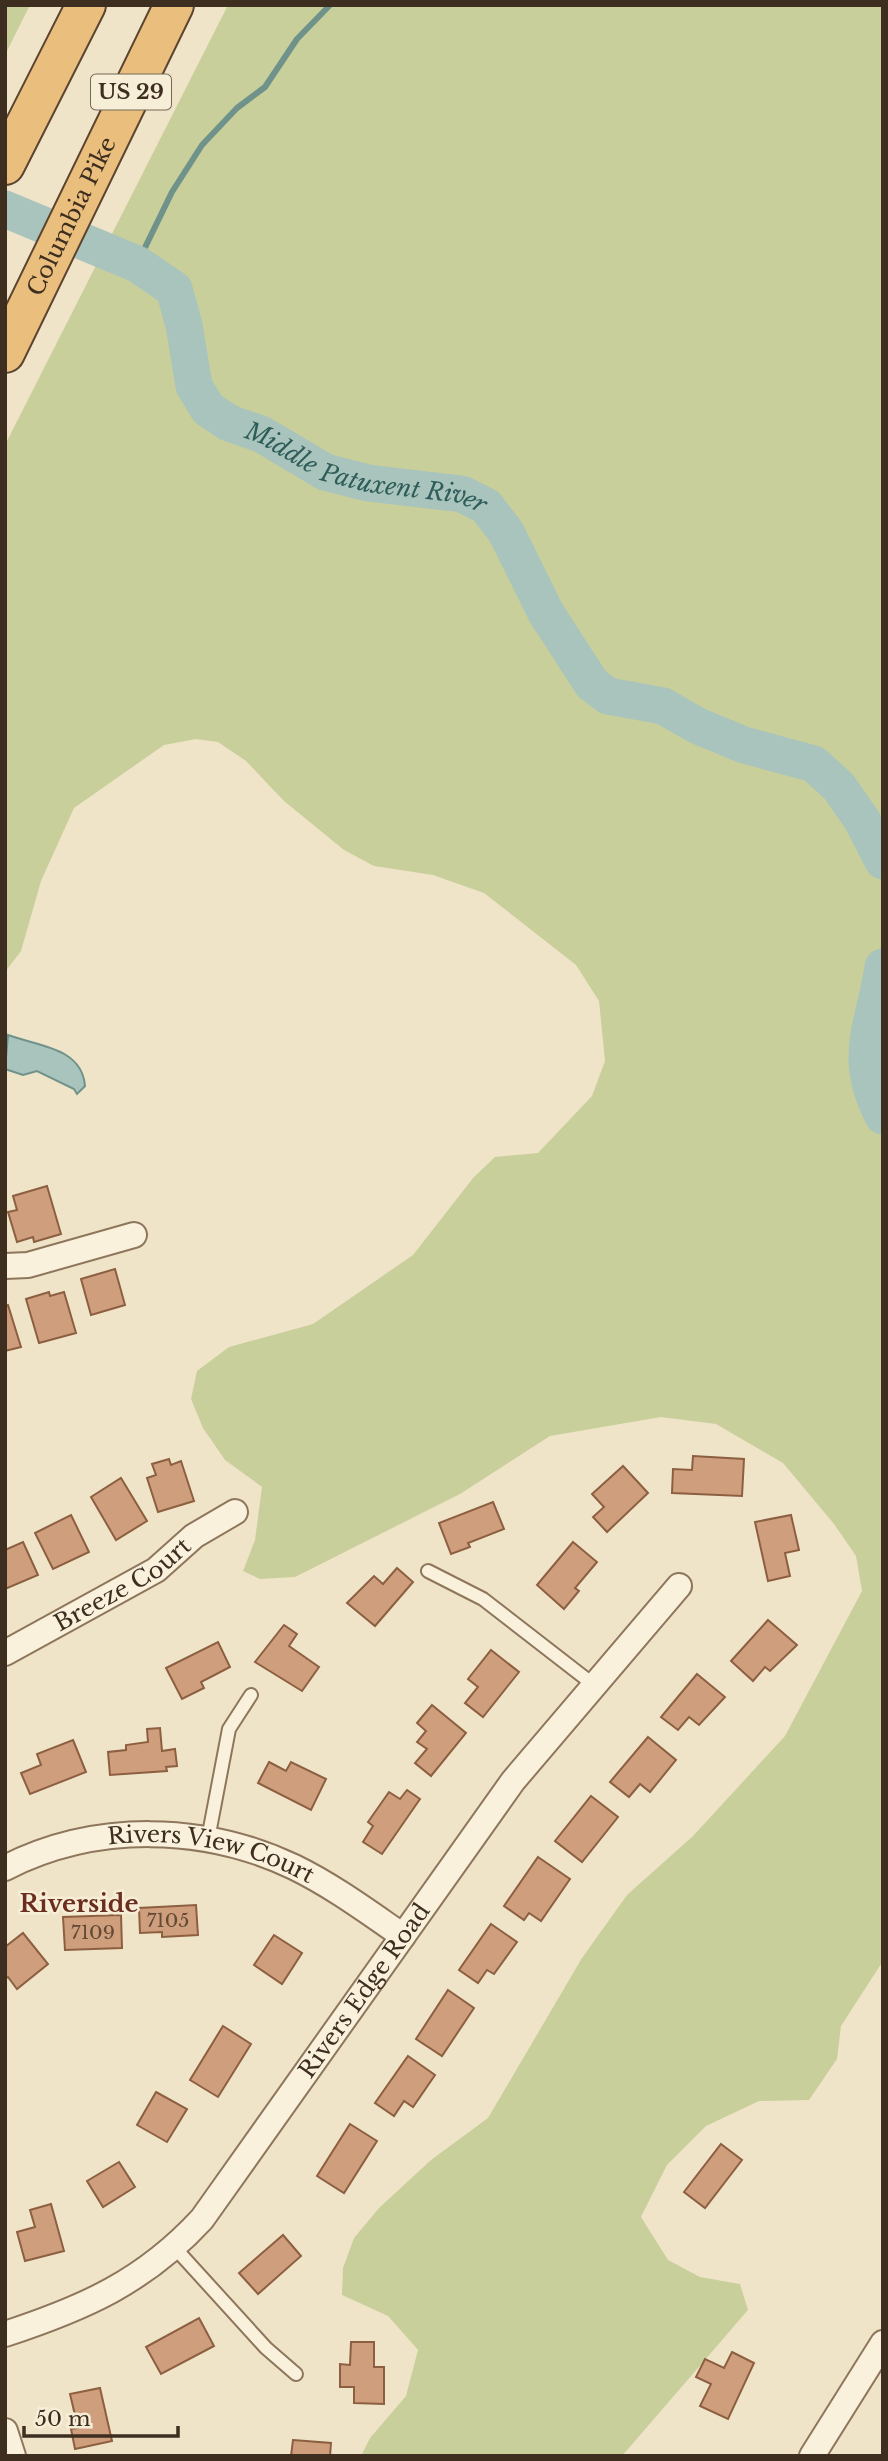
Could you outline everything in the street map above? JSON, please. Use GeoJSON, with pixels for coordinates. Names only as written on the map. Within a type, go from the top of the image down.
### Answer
{"type":"FeatureCollection","features":[{"type":"Feature","properties":{"kind":"highway"},"geometry":{"type":"LineString","coordinates":[[9,158],[86,5]]}},
{"type":"Feature","properties":{"kind":"highway","name":"Columbia Pike"},"geometry":{"type":"LineString","coordinates":[[5,353],[174,5]]}},
{"type":"Feature","properties":{"kind":"street"},"geometry":{"type":"LineString","coordinates":[[5,1266],[28,1265],[134,1235]]}},
{"type":"Feature","properties":{"kind":"street","name":"Breeze Court"},"geometry":{"type":"LineString","coordinates":[[5,1653],[156,1570],[194,1536],[235,1512]]}},
{"type":"Feature","properties":{"kind":"street","name":"Rivers Edge Road"},"geometry":{"type":"LineString","coordinates":[[5,2334],[70,2312],[108,2294],[175,2248],[230,2183],[513,1781],[679,1586]]}},
{"type":"Feature","properties":{"kind":"street","name":"Rivers View Court"},"geometry":{"type":"LineString","coordinates":[[5,1868],[35,1853],[83,1840],[128,1834],[208,1839],[255,1851],[294,1867],[342,1894],[403,1936]]}},
{"type":"Feature","properties":{"kind":"street"},"geometry":{"type":"LineString","coordinates":[[812,2456],[883,2343]]}},
{"type":"Feature","properties":{"kind":"street"},"geometry":{"type":"LineString","coordinates":[[5,2431],[13,2456]]}},
{"type":"Feature","properties":{"kind":"lane"},"geometry":{"type":"LineString","coordinates":[[428,1571],[483,1599],[594,1685]]}},
{"type":"Feature","properties":{"kind":"lane"},"geometry":{"type":"LineString","coordinates":[[208,1839],[229,1729],[251,1695]]}},
{"type":"Feature","properties":{"kind":"lane"},"geometry":{"type":"LineString","coordinates":[[175,2248],[266,2348],[296,2374]]}},
{"type":"Feature","properties":{"kind":"green space"},"geometry":{"type":"Polygon","coordinates":[[[5,5],[30,5],[5,55],[5,5]]]}},
{"type":"Feature","properties":{"kind":"green space"},"geometry":{"type":"Polygon","coordinates":[[[228,5],[883,5],[883,1961],[841,2026],[837,2059],[809,2100],[759,2101],[706,2126],[667,2165],[641,2217],[668,2260],[700,2277],[740,2284],[748,2310],[622,2456],[361,2456],[370,2438],[406,2396],[418,2350],[388,2316],[342,2295],[343,2268],[354,2238],[379,2208],[431,2160],[488,2118],[582,1958],[627,1895],[693,1836],[785,1736],[862,1591],[856,1556],[834,1524],[783,1463],[716,1424],[661,1417],[550,1436],[460,1494],[295,1577],[260,1579],[243,1571],[255,1540],[262,1487],[225,1460],[203,1428],[191,1399],[197,1371],[229,1347],[313,1324],[413,1255],[473,1178],[495,1157],[538,1153],[592,1096],[605,1061],[599,1001],[576,965],[484,893],[433,875],[374,866],[344,850],[284,801],[246,761],[218,742],[196,739],[164,745],[74,808],[41,881],[21,951],[5,972],[5,445],[228,5]]]}},
{"type":"Feature","properties":{"kind":"water"},"geometry":{"type":"Polygon","coordinates":[[[8,1035],[67,1056],[76,1063],[82,1073],[85,1086],[77,1094],[74,1089],[37,1071],[23,1075],[5,1069],[8,1035]]]}},
{"type":"Feature","properties":{"kind":"building"},"geometry":{"type":"Polygon","coordinates":[[[47,1186],[61,1234],[34,1242],[33,1237],[17,1242],[8,1212],[17,1210],[13,1196],[47,1186]]]}},
{"type":"Feature","properties":{"kind":"building"},"geometry":{"type":"Polygon","coordinates":[[[115,1269],[125,1305],[91,1315],[81,1279],[115,1269]]]}},
{"type":"Feature","properties":{"kind":"building"},"geometry":{"type":"Polygon","coordinates":[[[49,1292],[50,1296],[64,1292],[76,1333],[39,1343],[26,1299],[49,1292]]]}},
{"type":"Feature","properties":{"kind":"building"},"geometry":{"type":"Polygon","coordinates":[[[8,1305],[21,1347],[5,1351],[5,1306],[8,1305]]]}},
{"type":"Feature","properties":{"kind":"building"},"geometry":{"type":"Polygon","coordinates":[[[693,1456],[744,1459],[742,1496],[672,1493],[673,1469],[692,1470],[693,1456]]]}},
{"type":"Feature","properties":{"kind":"building"},"geometry":{"type":"Polygon","coordinates":[[[169,1459],[171,1465],[181,1461],[194,1501],[158,1512],[147,1478],[156,1475],[152,1464],[169,1459]]]}},
{"type":"Feature","properties":{"kind":"building"},"geometry":{"type":"Polygon","coordinates":[[[623,1466],[648,1493],[607,1532],[593,1517],[604,1507],[592,1494],[623,1466]]]}},
{"type":"Feature","properties":{"kind":"building"},"geometry":{"type":"Polygon","coordinates":[[[121,1478],[147,1521],[116,1540],[91,1497],[121,1478]]]}},
{"type":"Feature","properties":{"kind":"building"},"geometry":{"type":"Polygon","coordinates":[[[493,1502],[504,1529],[468,1543],[470,1547],[451,1554],[439,1523],[493,1502]]]}},
{"type":"Feature","properties":{"kind":"building"},"geometry":{"type":"Polygon","coordinates":[[[71,1515],[89,1552],[53,1569],[35,1533],[71,1515]]]}},
{"type":"Feature","properties":{"kind":"building"},"geometry":{"type":"Polygon","coordinates":[[[791,1515],[799,1550],[785,1553],[790,1576],[768,1581],[755,1522],[791,1515]]]}},
{"type":"Feature","properties":{"kind":"building"},"geometry":{"type":"Polygon","coordinates":[[[23,1542],[38,1575],[5,1589],[5,1550],[23,1542]]]}},
{"type":"Feature","properties":{"kind":"building"},"geometry":{"type":"Polygon","coordinates":[[[573,1542],[597,1562],[575,1588],[579,1591],[564,1609],[537,1585],[573,1542]]]}},
{"type":"Feature","properties":{"kind":"building"},"geometry":{"type":"Polygon","coordinates":[[[397,1568],[413,1582],[375,1626],[347,1603],[374,1576],[383,1584],[397,1568]]]}},
{"type":"Feature","properties":{"kind":"building"},"geometry":{"type":"Polygon","coordinates":[[[768,1620],[797,1645],[770,1671],[765,1667],[753,1681],[731,1661],[768,1620]]]}},
{"type":"Feature","properties":{"kind":"building"},"geometry":{"type":"Polygon","coordinates":[[[284,1625],[297,1634],[289,1646],[319,1667],[302,1691],[255,1662],[284,1625]]]}},
{"type":"Feature","properties":{"kind":"building"},"geometry":{"type":"Polygon","coordinates":[[[218,1642],[230,1667],[201,1682],[204,1688],[182,1699],[166,1668],[218,1642]]]}},
{"type":"Feature","properties":{"kind":"building"},"geometry":{"type":"Polygon","coordinates":[[[491,1650],[519,1672],[483,1717],[465,1703],[478,1687],[468,1679],[491,1650]]]}},
{"type":"Feature","properties":{"kind":"building"},"geometry":{"type":"Polygon","coordinates":[[[697,1674],[725,1697],[699,1725],[689,1717],[678,1730],[661,1717],[697,1674]]]}},
{"type":"Feature","properties":{"kind":"building"},"geometry":{"type":"Polygon","coordinates":[[[432,1705],[466,1733],[431,1776],[415,1763],[427,1749],[417,1742],[426,1731],[417,1723],[432,1705]]]}},
{"type":"Feature","properties":{"kind":"building"},"geometry":{"type":"Polygon","coordinates":[[[160,1728],[162,1751],[175,1749],[177,1766],[166,1767],[167,1771],[110,1775],[108,1752],[126,1750],[126,1745],[148,1742],[147,1729],[160,1728]]]}},
{"type":"Feature","properties":{"kind":"building"},"geometry":{"type":"Polygon","coordinates":[[[648,1737],[676,1760],[650,1792],[640,1784],[629,1797],[610,1782],[648,1737]]]}},
{"type":"Feature","properties":{"kind":"building"},"geometry":{"type":"Polygon","coordinates":[[[73,1740],[86,1772],[30,1794],[21,1773],[41,1765],[37,1754],[73,1740]]]}},
{"type":"Feature","properties":{"kind":"building"},"geometry":{"type":"Polygon","coordinates":[[[269,1762],[286,1771],[291,1762],[326,1779],[311,1810],[258,1783],[269,1762]]]}},
{"type":"Feature","properties":{"kind":"building"},"geometry":{"type":"Polygon","coordinates":[[[407,1790],[420,1799],[382,1854],[363,1842],[373,1826],[368,1822],[389,1792],[400,1799],[407,1790]]]}},
{"type":"Feature","properties":{"kind":"building"},"geometry":{"type":"Polygon","coordinates":[[[591,1796],[618,1817],[582,1862],[555,1841],[591,1796]]]}},
{"type":"Feature","properties":{"kind":"building"},"geometry":{"type":"Polygon","coordinates":[[[538,1857],[570,1879],[541,1921],[529,1913],[524,1920],[504,1906],[538,1857]]]}},
{"type":"Feature","properties":{"kind":"building"},"geometry":{"type":"Polygon","coordinates":[[[196,1905],[198,1935],[162,1937],[162,1932],[140,1933],[139,1908],[196,1905]]]}},
{"type":"Feature","properties":{"kind":"building"},"geometry":{"type":"Polygon","coordinates":[[[121,1915],[122,1948],[65,1950],[63,1917],[121,1915]]]}},
{"type":"Feature","properties":{"kind":"building"},"geometry":{"type":"Polygon","coordinates":[[[491,1924],[517,1942],[494,1974],[487,1970],[478,1983],[459,1970],[491,1924]]]}},
{"type":"Feature","properties":{"kind":"building"},"geometry":{"type":"Polygon","coordinates":[[[23,1933],[48,1964],[17,1989],[8,1977],[5,1979],[5,1947],[23,1933]]]}},
{"type":"Feature","properties":{"kind":"building"},"geometry":{"type":"Polygon","coordinates":[[[274,1935],[302,1953],[282,1984],[254,1965],[274,1935]]]}},
{"type":"Feature","properties":{"kind":"building"},"geometry":{"type":"Polygon","coordinates":[[[448,1990],[474,2008],[442,2056],[416,2039],[448,1990]]]}},
{"type":"Feature","properties":{"kind":"building"},"geometry":{"type":"Polygon","coordinates":[[[223,2026],[251,2044],[218,2097],[190,2080],[223,2026]]]}},
{"type":"Feature","properties":{"kind":"building"},"geometry":{"type":"Polygon","coordinates":[[[408,2056],[435,2075],[413,2107],[404,2101],[394,2116],[375,2103],[408,2056]]]}},
{"type":"Feature","properties":{"kind":"building"},"geometry":{"type":"Polygon","coordinates":[[[156,2092],[187,2109],[167,2142],[137,2125],[156,2092]]]}},
{"type":"Feature","properties":{"kind":"building"},"geometry":{"type":"Polygon","coordinates":[[[350,2124],[377,2141],[344,2193],[317,2176],[350,2124]]]}},
{"type":"Feature","properties":{"kind":"building"},"geometry":{"type":"Polygon","coordinates":[[[721,2144],[742,2160],[705,2208],[684,2192],[721,2144]]]}},
{"type":"Feature","properties":{"kind":"building"},"geometry":{"type":"Polygon","coordinates":[[[119,2162],[135,2187],[103,2207],[87,2181],[119,2162]]]}},
{"type":"Feature","properties":{"kind":"building"},"geometry":{"type":"Polygon","coordinates":[[[51,2204],[64,2251],[25,2261],[17,2232],[35,2227],[30,2210],[51,2204]]]}},
{"type":"Feature","properties":{"kind":"building"},"geometry":{"type":"Polygon","coordinates":[[[283,2235],[301,2256],[258,2294],[239,2273],[283,2235]]]}},
{"type":"Feature","properties":{"kind":"building"},"geometry":{"type":"Polygon","coordinates":[[[199,2318],[214,2346],[161,2374],[146,2347],[199,2318]]]}},
{"type":"Feature","properties":{"kind":"building"},"geometry":{"type":"Polygon","coordinates":[[[351,2342],[374,2342],[374,2367],[384,2367],[384,2404],[354,2403],[354,2387],[340,2387],[340,2364],[350,2365],[351,2342]]]}},
{"type":"Feature","properties":{"kind":"building"},"geometry":{"type":"Polygon","coordinates":[[[732,2352],[754,2363],[728,2419],[700,2406],[711,2384],[696,2377],[705,2359],[724,2368],[732,2352]]]}},
{"type":"Feature","properties":{"kind":"building"},"geometry":{"type":"Polygon","coordinates":[[[100,2388],[112,2441],[75,2449],[71,2429],[78,2428],[70,2394],[100,2388]]]}},
{"type":"Feature","properties":{"kind":"building"},"geometry":{"type":"Polygon","coordinates":[[[293,2440],[331,2443],[330,2456],[291,2456],[293,2440]]]}},
{"type":"Feature","properties":{"kind":"waterway"},"geometry":{"type":"LineString","coordinates":[[137,264],[172,192],[202,145],[237,108],[265,87],[297,39],[330,5]]}},
{"type":"Feature","properties":{"kind":"waterway","name":"Middle Patuxent River"},"geometry":{"type":"LineString","coordinates":[[5,209],[137,264],[174,289],[184,325],[194,386],[208,409],[229,423],[261,434],[325,472],[368,483],[462,494],[486,506],[506,532],[546,613],[592,684],[608,696],[663,706],[698,726],[744,745],[814,764],[839,787],[862,820],[883,861]]}},
{"type":"Feature","properties":{"kind":"waterway","name":"Middle Patuxent River"},"geometry":{"type":"LineString","coordinates":[[883,967],[867,1058],[874,1095],[883,1116]]}},
{"type":"Feature","properties":{"kind":"district","name":"Riverside"},"geometry":{"type":"Point","coordinates":[79,1903]}}]}
